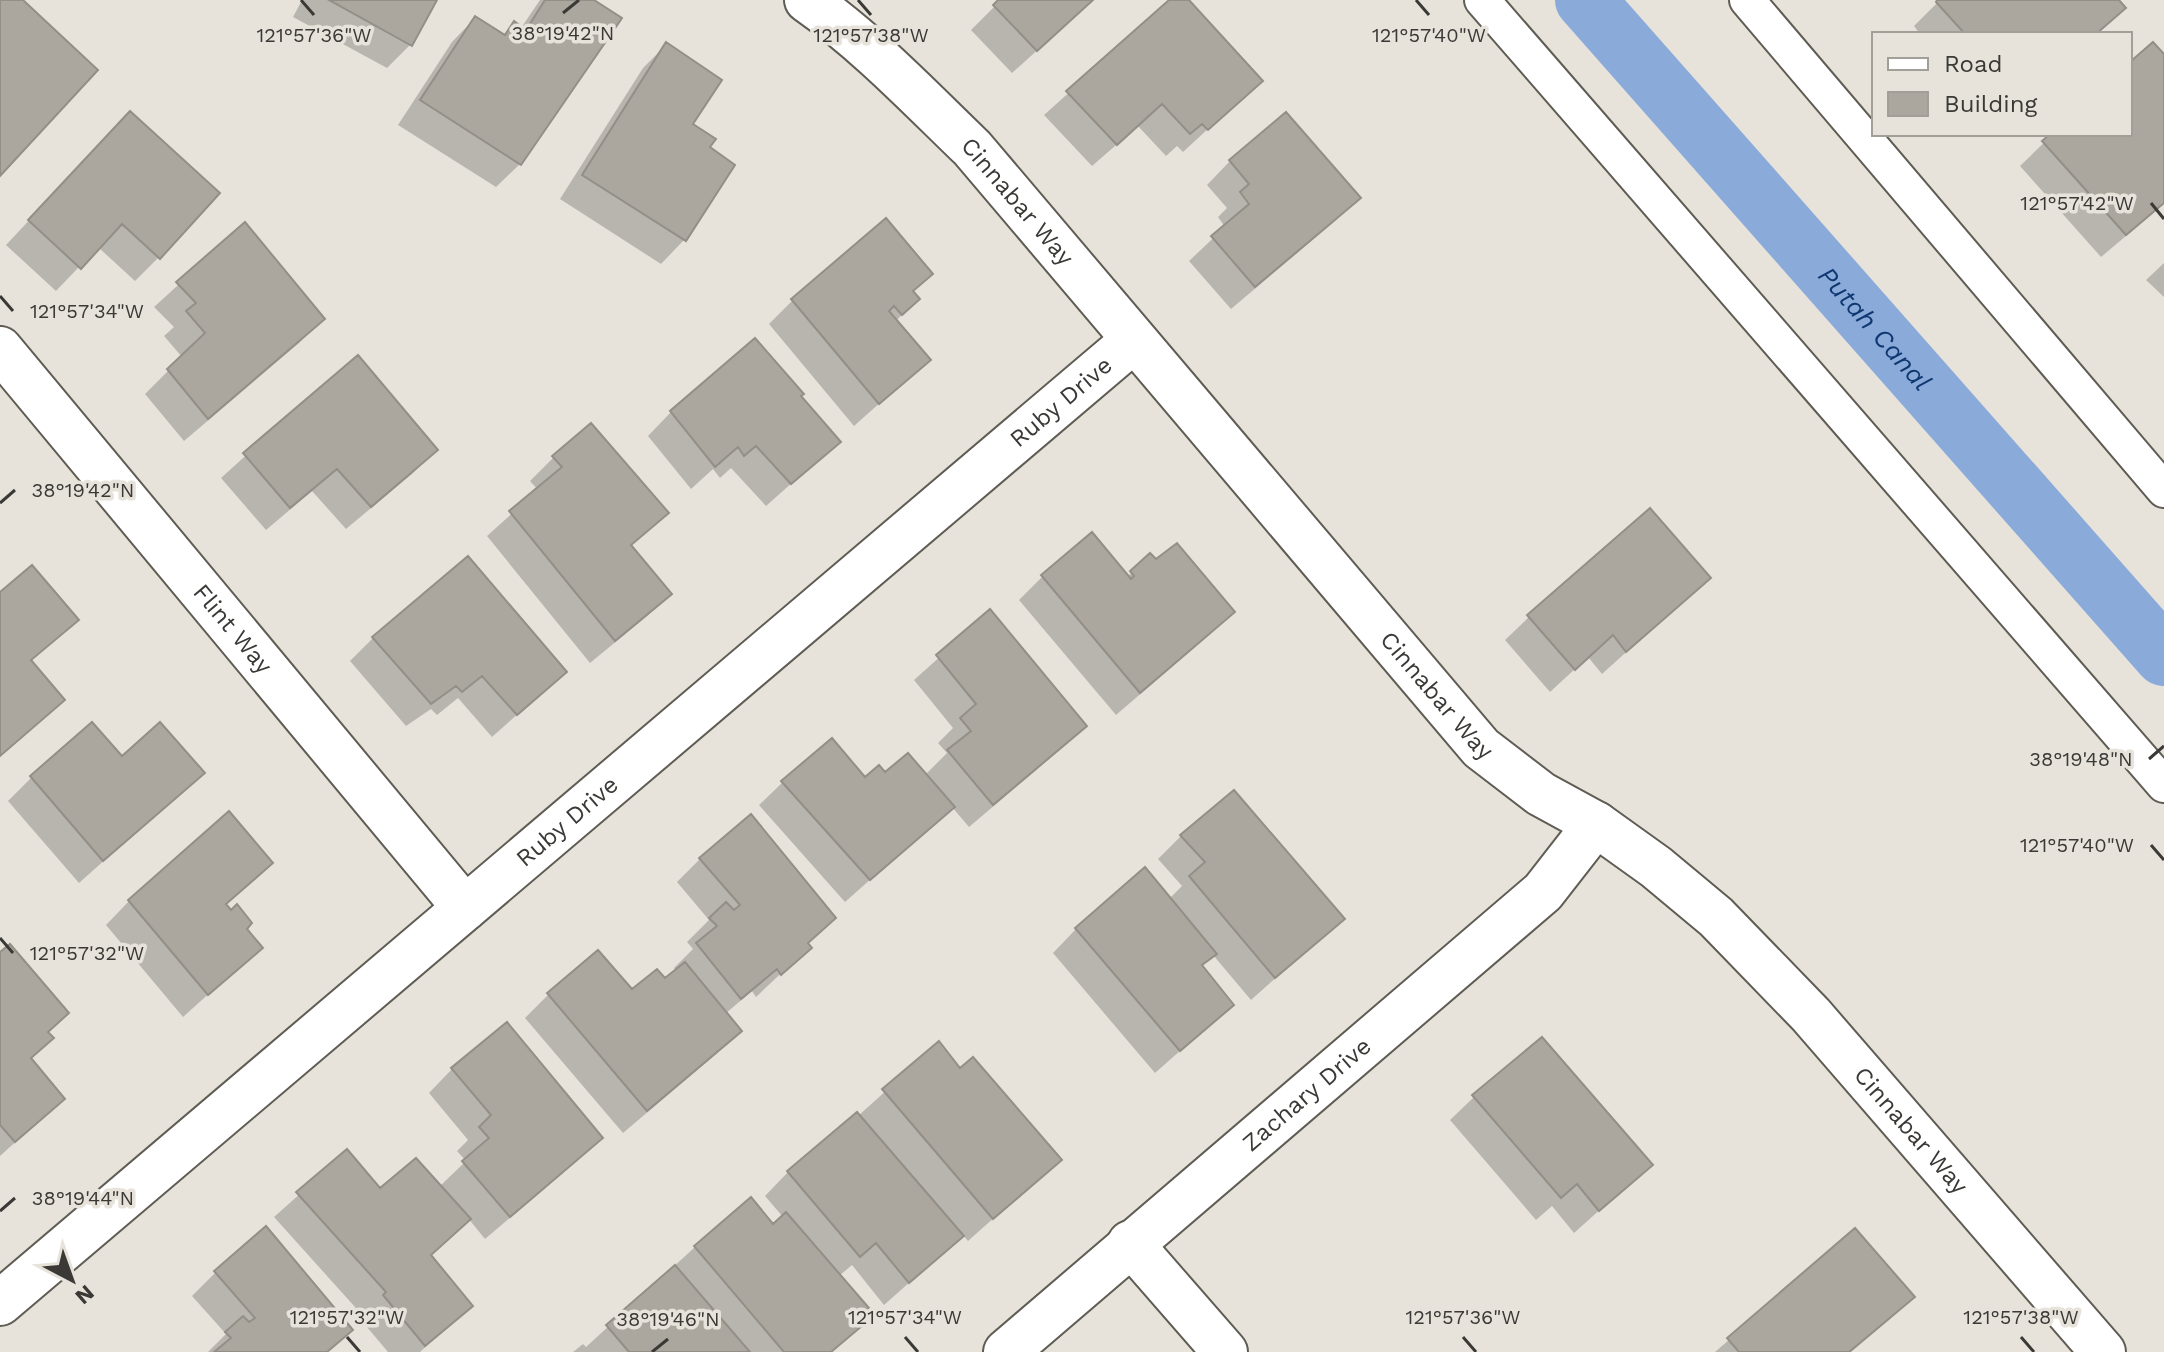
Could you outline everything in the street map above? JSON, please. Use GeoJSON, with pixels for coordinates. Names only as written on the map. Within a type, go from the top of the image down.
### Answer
{"type":"FeatureCollection","features":[{"type":"Feature","properties":{"kind":"street","name":"Cinnabar Way"},"geometry":{"type":"LineString","coordinates":[[807,0],[891,70],[972,148],[1481,748],[1541,794],[1596,824],[1656,867],[1716,917],[1800,1004],[2103,1352]]}},
{"type":"Feature","properties":{"kind":"street","name":"Ruby Drive"},"geometry":{"type":"LineString","coordinates":[[0,1303],[1134,340]]}},
{"type":"Feature","properties":{"kind":"street","name":"Flint Way"},"geometry":{"type":"LineString","coordinates":[[0,349],[465,908]]}},
{"type":"Feature","properties":{"kind":"street","name":"Zachary Drive"},"geometry":{"type":"LineString","coordinates":[[1006,1352],[1543,892],[1596,824]]}},
{"type":"Feature","properties":{"kind":"street"},"geometry":{"type":"LineString","coordinates":[[1130,1243],[1225,1352]]}},
{"type":"Feature","properties":{"kind":"lane"},"geometry":{"type":"LineString","coordinates":[[1482,0],[2164,785]]}},
{"type":"Feature","properties":{"kind":"lane"},"geometry":{"type":"LineString","coordinates":[[1747,0],[2164,490]]}},
{"type":"Feature","properties":{"kind":"building"},"geometry":{"type":"Polygon","coordinates":[[[0,0],[23,0],[98,70],[0,176],[0,0]]]}},
{"type":"Feature","properties":{"kind":"building"},"geometry":{"type":"Polygon","coordinates":[[[329,0],[437,0],[412,46],[329,0]]]}},
{"type":"Feature","properties":{"kind":"building"},"geometry":{"type":"Polygon","coordinates":[[[545,0],[594,0],[622,18],[521,165],[420,100],[475,16],[505,35],[514,21],[526,30],[545,0]]]}},
{"type":"Feature","properties":{"kind":"building"},"geometry":{"type":"Polygon","coordinates":[[[998,0],[1093,0],[1037,51],[993,5],[998,0]]]}},
{"type":"Feature","properties":{"kind":"building"},"geometry":{"type":"Polygon","coordinates":[[[1169,0],[1189,0],[1263,81],[1208,130],[1202,124],[1190,134],[1162,104],[1117,145],[1066,91],[1169,0]]]}},
{"type":"Feature","properties":{"kind":"building"},"geometry":{"type":"Polygon","coordinates":[[[2119,0],[2126,8],[2098,32],[1963,32],[1936,2],[2119,0]]]}},
{"type":"Feature","properties":{"kind":"building"},"geometry":{"type":"Polygon","coordinates":[[[666,42],[722,80],[693,124],[716,139],[710,147],[735,165],[686,241],[582,175],[666,42]]]}},
{"type":"Feature","properties":{"kind":"building"},"geometry":{"type":"Polygon","coordinates":[[[2153,42],[2164,54],[2164,203],[2126,235],[2042,141],[2048,136],[2132,136],[2132,60],[2153,42]]]}},
{"type":"Feature","properties":{"kind":"building"},"geometry":{"type":"Polygon","coordinates":[[[130,111],[220,193],[160,259],[122,224],[81,269],[28,220],[130,111]]]}},
{"type":"Feature","properties":{"kind":"building"},"geometry":{"type":"Polygon","coordinates":[[[1286,112],[1361,198],[1255,287],[1211,236],[1249,204],[1240,192],[1249,184],[1229,160],[1286,112]]]}},
{"type":"Feature","properties":{"kind":"building"},"geometry":{"type":"Polygon","coordinates":[[[886,218],[933,274],[913,291],[920,299],[902,315],[894,306],[889,311],[931,360],[879,404],[791,299],[886,218]]]}},
{"type":"Feature","properties":{"kind":"building"},"geometry":{"type":"Polygon","coordinates":[[[245,222],[325,319],[208,419],[167,369],[205,333],[186,311],[196,303],[176,282],[245,222]]]}},
{"type":"Feature","properties":{"kind":"building"},"geometry":{"type":"Polygon","coordinates":[[[755,338],[841,442],[791,484],[756,446],[744,456],[738,447],[715,467],[670,411],[755,338]]]}},
{"type":"Feature","properties":{"kind":"building"},"geometry":{"type":"Polygon","coordinates":[[[358,355],[438,450],[371,507],[337,469],[290,508],[243,453],[358,355]]]}},
{"type":"Feature","properties":{"kind":"building"},"geometry":{"type":"Polygon","coordinates":[[[591,423],[669,513],[631,545],[672,594],[615,641],[509,511],[562,467],[552,456],[591,423]]]}},
{"type":"Feature","properties":{"kind":"building"},"geometry":{"type":"Polygon","coordinates":[[[1650,508],[1711,578],[1626,652],[1613,635],[1575,670],[1527,615],[1650,508]]]}},
{"type":"Feature","properties":{"kind":"building"},"geometry":{"type":"Polygon","coordinates":[[[1092,532],[1131,579],[1134,576],[1130,571],[1150,553],[1156,559],[1177,543],[1235,612],[1140,693],[1041,575],[1092,532]]]}},
{"type":"Feature","properties":{"kind":"building"},"geometry":{"type":"Polygon","coordinates":[[[468,556],[567,672],[517,715],[482,676],[462,692],[456,686],[431,704],[372,637],[468,556]]]}},
{"type":"Feature","properties":{"kind":"building"},"geometry":{"type":"Polygon","coordinates":[[[32,565],[79,620],[31,660],[65,700],[0,756],[0,592],[32,565]]]}},
{"type":"Feature","properties":{"kind":"building"},"geometry":{"type":"Polygon","coordinates":[[[990,609],[1087,726],[993,805],[947,750],[971,731],[960,718],[976,704],[936,655],[990,609]]]}},
{"type":"Feature","properties":{"kind":"building"},"geometry":{"type":"Polygon","coordinates":[[[92,722],[122,756],[160,722],[205,773],[103,861],[30,776],[92,722]]]}},
{"type":"Feature","properties":{"kind":"building"},"geometry":{"type":"Polygon","coordinates":[[[832,738],[865,777],[879,765],[885,772],[908,753],[955,807],[870,880],[781,781],[832,738]]]}},
{"type":"Feature","properties":{"kind":"building"},"geometry":{"type":"Polygon","coordinates":[[[1234,790],[1345,919],[1275,978],[1189,876],[1205,862],[1180,835],[1234,790]]]}},
{"type":"Feature","properties":{"kind":"building"},"geometry":{"type":"Polygon","coordinates":[[[229,811],[273,863],[226,904],[231,910],[237,904],[252,923],[247,929],[263,948],[208,995],[128,900],[229,811]]]}},
{"type":"Feature","properties":{"kind":"building"},"geometry":{"type":"Polygon","coordinates":[[[751,814],[836,918],[808,943],[812,948],[781,975],[777,969],[741,999],[696,943],[717,926],[709,918],[726,902],[734,910],[740,905],[699,858],[751,814]]]}},
{"type":"Feature","properties":{"kind":"building"},"geometry":{"type":"Polygon","coordinates":[[[1145,867],[1217,954],[1202,965],[1234,1005],[1180,1051],[1075,928],[1145,867]]]}},
{"type":"Feature","properties":{"kind":"building"},"geometry":{"type":"Polygon","coordinates":[[[10,944],[69,1013],[48,1032],[54,1038],[31,1058],[65,1099],[15,1142],[0,1125],[0,952],[10,944]]]}},
{"type":"Feature","properties":{"kind":"building"},"geometry":{"type":"Polygon","coordinates":[[[598,950],[632,989],[657,969],[665,978],[685,962],[742,1031],[647,1111],[547,993],[598,950]]]}},
{"type":"Feature","properties":{"kind":"building"},"geometry":{"type":"Polygon","coordinates":[[[507,1022],[603,1138],[510,1217],[462,1161],[489,1138],[479,1127],[491,1115],[451,1068],[507,1022]]]}},
{"type":"Feature","properties":{"kind":"building"},"geometry":{"type":"Polygon","coordinates":[[[1542,1037],[1653,1165],[1599,1211],[1577,1184],[1561,1198],[1472,1095],[1542,1037]]]}},
{"type":"Feature","properties":{"kind":"building"},"geometry":{"type":"Polygon","coordinates":[[[939,1041],[960,1068],[973,1057],[1062,1160],[993,1219],[882,1089],[939,1041]]]}},
{"type":"Feature","properties":{"kind":"building"},"geometry":{"type":"Polygon","coordinates":[[[857,1112],[964,1236],[909,1283],[876,1243],[860,1257],[787,1171],[857,1112]]]}},
{"type":"Feature","properties":{"kind":"building"},"geometry":{"type":"Polygon","coordinates":[[[347,1149],[380,1188],[416,1158],[471,1219],[431,1255],[473,1306],[425,1346],[383,1295],[386,1292],[296,1192],[347,1149]]]}},
{"type":"Feature","properties":{"kind":"building"},"geometry":{"type":"Polygon","coordinates":[[[751,1197],[773,1224],[786,1212],[875,1315],[831,1352],[784,1352],[694,1246],[751,1197]]]}},
{"type":"Feature","properties":{"kind":"building"},"geometry":{"type":"Polygon","coordinates":[[[266,1226],[353,1330],[327,1352],[214,1352],[231,1338],[225,1332],[243,1316],[249,1322],[255,1318],[214,1271],[266,1226]]]}},
{"type":"Feature","properties":{"kind":"building"},"geometry":{"type":"Polygon","coordinates":[[[1855,1228],[1915,1297],[1849,1352],[1739,1352],[1727,1338],[1855,1228]]]}},
{"type":"Feature","properties":{"kind":"building"},"geometry":{"type":"Polygon","coordinates":[[[675,1265],[750,1352],[629,1352],[606,1325],[675,1265]]]}},
{"type":"Feature","properties":{"kind":"waterway","name":"Putah Canal"},"geometry":{"type":"LineString","coordinates":[[1585,0],[2164,656]]}}]}
